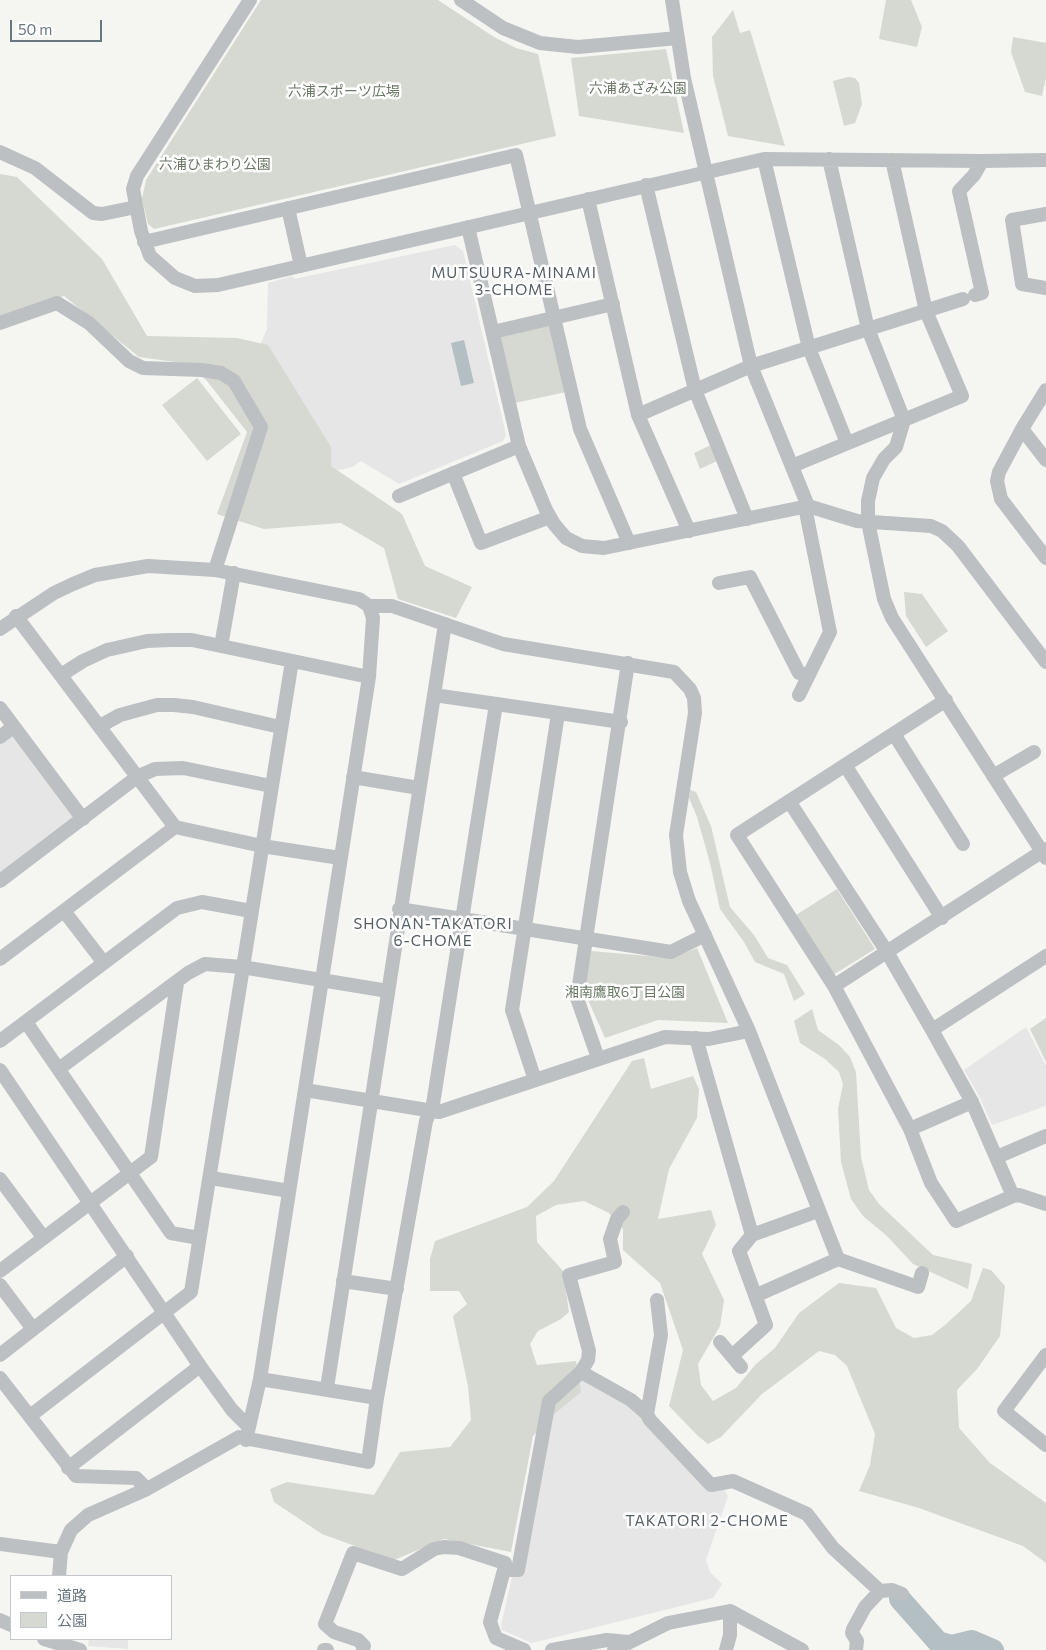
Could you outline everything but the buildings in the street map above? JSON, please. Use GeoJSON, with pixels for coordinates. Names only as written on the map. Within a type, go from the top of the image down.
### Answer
{"type":"FeatureCollection","features":[{"type":"Feature","properties":{"kind":"street"},"geometry":{"type":"LineString","coordinates":[[250,0],[137,176],[133,189],[144,242],[150,256],[160,266],[181,281],[195,286],[218,285],[764,159],[1046,160]]}},
{"type":"Feature","properties":{"kind":"street"},"geometry":{"type":"LineString","coordinates":[[461,0],[503,28],[540,43],[578,46],[678,38]]}},
{"type":"Feature","properties":{"kind":"street"},"geometry":{"type":"LineString","coordinates":[[672,0],[684,78],[751,366],[807,506],[830,632],[799,694]]}},
{"type":"Feature","properties":{"kind":"street"},"geometry":{"type":"LineString","coordinates":[[0,152],[35,168],[93,212],[102,214],[136,207]]}},
{"type":"Feature","properties":{"kind":"street"},"geometry":{"type":"LineString","coordinates":[[144,242],[516,155],[580,428],[629,543]]}},
{"type":"Feature","properties":{"kind":"street"},"geometry":{"type":"LineString","coordinates":[[764,159],[809,348],[847,444]]}},
{"type":"Feature","properties":{"kind":"street"},"geometry":{"type":"LineString","coordinates":[[828,159],[868,329],[904,420],[896,447],[880,465],[870,487],[868,522],[884,599],[892,618],[993,776],[1045,853],[834,986]]}},
{"type":"Feature","properties":{"kind":"street"},"geometry":{"type":"LineString","coordinates":[[792,466],[962,396],[926,311],[892,160]]}},
{"type":"Feature","properties":{"kind":"street"},"geometry":{"type":"LineString","coordinates":[[638,415],[751,366],[982,293],[959,191],[974,175],[982,161]]}},
{"type":"Feature","properties":{"kind":"street"},"geometry":{"type":"LineString","coordinates":[[646,186],[695,390],[748,519]]}},
{"type":"Feature","properties":{"kind":"street"},"geometry":{"type":"LineString","coordinates":[[588,199],[638,415],[690,531]]}},
{"type":"Feature","properties":{"kind":"street"},"geometry":{"type":"LineString","coordinates":[[288,208],[301,266]]}},
{"type":"Feature","properties":{"kind":"street"},"geometry":{"type":"LineString","coordinates":[[1046,214],[1012,220],[1022,284],[1046,288]]}},
{"type":"Feature","properties":{"kind":"street"},"geometry":{"type":"LineString","coordinates":[[468,227],[519,446],[550,517],[566,538],[582,546],[604,548],[807,506],[857,521],[920,524],[942,531],[958,546],[1041,645],[1046,662]]}},
{"type":"Feature","properties":{"kind":"street"},"geometry":{"type":"LineString","coordinates":[[0,324],[57,303],[89,324],[129,361],[143,368],[202,370],[221,373],[234,381],[261,427],[215,570]]}},
{"type":"Feature","properties":{"kind":"street"},"geometry":{"type":"LineString","coordinates":[[493,332],[612,304]]}},
{"type":"Feature","properties":{"kind":"street"},"geometry":{"type":"LineString","coordinates":[[1046,390],[999,472],[998,491],[1001,499],[1046,558]]}},
{"type":"Feature","properties":{"kind":"street"},"geometry":{"type":"LineString","coordinates":[[1022,429],[1046,460]]}},
{"type":"Feature","properties":{"kind":"street"},"geometry":{"type":"LineString","coordinates":[[399,496],[519,446]]}},
{"type":"Feature","properties":{"kind":"street"},"geometry":{"type":"LineString","coordinates":[[452,473],[481,543],[550,517]]}},
{"type":"Feature","properties":{"kind":"street"},"geometry":{"type":"LineString","coordinates":[[0,629],[16,616],[54,593],[95,575],[148,566],[215,570],[359,598],[369,606],[373,618],[369,677],[320,980],[260,1379],[247,1434]]}},
{"type":"Feature","properties":{"kind":"street"},"geometry":{"type":"LineString","coordinates":[[221,646],[234,573]]}},
{"type":"Feature","properties":{"kind":"street"},"geometry":{"type":"LineString","coordinates":[[719,583],[750,577],[799,673],[809,675]]}},
{"type":"Feature","properties":{"kind":"street"},"geometry":{"type":"LineString","coordinates":[[369,606],[392,606],[503,644],[674,672],[690,688],[694,698],[695,713],[676,836],[684,886],[749,1031],[838,1259]]}},
{"type":"Feature","properties":{"kind":"street"},"geometry":{"type":"LineString","coordinates":[[16,616],[175,827],[262,846],[340,858]]}},
{"type":"Feature","properties":{"kind":"street"},"geometry":{"type":"LineString","coordinates":[[327,1388],[445,624]]}},
{"type":"Feature","properties":{"kind":"street"},"geometry":{"type":"LineString","coordinates":[[61,675],[84,660],[107,650],[147,641],[192,640],[369,677]]}},
{"type":"Feature","properties":{"kind":"street"},"geometry":{"type":"LineString","coordinates":[[30,1416],[191,1292],[211,1178],[242,967],[292,661]]}},
{"type":"Feature","properties":{"kind":"street"},"geometry":{"type":"LineString","coordinates":[[598,1058],[577,998],[628,663]]}},
{"type":"Feature","properties":{"kind":"street"},"geometry":{"type":"LineString","coordinates":[[434,695],[620,722]]}},
{"type":"Feature","properties":{"kind":"street"},"geometry":{"type":"LineString","coordinates":[[946,700],[737,835],[834,986],[910,1129],[931,1183],[956,1221],[1013,1196],[1019,1195],[1046,1204]]}},
{"type":"Feature","properties":{"kind":"street"},"geometry":{"type":"LineString","coordinates":[[59,1575],[61,1552],[71,1530],[88,1515],[147,1488],[247,1434],[368,1462],[377,1398],[426,1121],[433,1104],[460,920],[496,704]]}},
{"type":"Feature","properties":{"kind":"street"},"geometry":{"type":"LineString","coordinates":[[100,726],[120,715],[157,705],[174,705],[193,707],[280,727]]}},
{"type":"Feature","properties":{"kind":"street"},"geometry":{"type":"LineString","coordinates":[[0,708],[83,819]]}},
{"type":"Feature","properties":{"kind":"street"},"geometry":{"type":"LineString","coordinates":[[534,1080],[512,1010],[558,714]]}},
{"type":"Feature","properties":{"kind":"street"},"geometry":{"type":"LineString","coordinates":[[0,737],[13,727]]}},
{"type":"Feature","properties":{"kind":"street"},"geometry":{"type":"LineString","coordinates":[[894,734],[963,844]]}},
{"type":"Feature","properties":{"kind":"street"},"geometry":{"type":"LineString","coordinates":[[993,776],[1034,752]]}},
{"type":"Feature","properties":{"kind":"street"},"geometry":{"type":"LineString","coordinates":[[845,765],[942,918]]}},
{"type":"Feature","properties":{"kind":"street"},"geometry":{"type":"LineString","coordinates":[[0,881],[137,777],[155,769],[183,768],[271,786]]}},
{"type":"Feature","properties":{"kind":"street"},"geometry":{"type":"LineString","coordinates":[[353,777],[419,788]]}},
{"type":"Feature","properties":{"kind":"street"},"geometry":{"type":"LineString","coordinates":[[789,801],[887,952],[932,1030],[972,1102],[1013,1196]]}},
{"type":"Feature","properties":{"kind":"street"},"geometry":{"type":"LineString","coordinates":[[1,955],[64,911],[175,827]]}},
{"type":"Feature","properties":{"kind":"street"},"geometry":{"type":"LineString","coordinates":[[0,1041],[176,908],[202,902],[251,911]]}},
{"type":"Feature","properties":{"kind":"street"},"geometry":{"type":"LineString","coordinates":[[400,909],[671,952],[705,935]]}},
{"type":"Feature","properties":{"kind":"street"},"geometry":{"type":"LineString","coordinates":[[64,911],[104,963]]}},
{"type":"Feature","properties":{"kind":"street"},"geometry":{"type":"LineString","coordinates":[[932,1030],[1046,956]]}},
{"type":"Feature","properties":{"kind":"street"},"geometry":{"type":"LineString","coordinates":[[60,1068],[205,964],[242,967],[388,991]]}},
{"type":"Feature","properties":{"kind":"street"},"geometry":{"type":"LineString","coordinates":[[0,1271],[151,1157],[177,983]]}},
{"type":"Feature","properties":{"kind":"street"},"geometry":{"type":"LineString","coordinates":[[26,1022],[60,1068],[170,1233],[199,1238]]}},
{"type":"Feature","properties":{"kind":"street"},"geometry":{"type":"LineString","coordinates":[[304,1090],[439,1112],[664,1037],[730,1036],[749,1031]]}},
{"type":"Feature","properties":{"kind":"street"},"geometry":{"type":"LineString","coordinates":[[696,1038],[752,1235]]}},
{"type":"Feature","properties":{"kind":"street"},"geometry":{"type":"LineString","coordinates":[[0,1070],[247,1434]]}},
{"type":"Feature","properties":{"kind":"street"},"geometry":{"type":"LineString","coordinates":[[910,1129],[972,1102]]}},
{"type":"Feature","properties":{"kind":"street"},"geometry":{"type":"LineString","coordinates":[[996,1157],[1046,1136]]}},
{"type":"Feature","properties":{"kind":"street"},"geometry":{"type":"LineString","coordinates":[[211,1178],[289,1191]]}},
{"type":"Feature","properties":{"kind":"street"},"geometry":{"type":"LineString","coordinates":[[0,1179],[43,1237]]}},
{"type":"Feature","properties":{"kind":"street"},"geometry":{"type":"LineString","coordinates":[[720,1342],[736,1361],[766,1325],[757,1295],[739,1251],[752,1235],[818,1211]]}},
{"type":"Feature","properties":{"kind":"street"},"geometry":{"type":"LineString","coordinates":[[504,1570],[518,1570],[549,1401],[581,1372],[588,1360],[589,1351],[569,1276],[615,1262],[610,1239],[617,1218],[623,1212]]}},
{"type":"Feature","properties":{"kind":"street"},"geometry":{"type":"LineString","coordinates":[[0,1356],[127,1256]]}},
{"type":"Feature","properties":{"kind":"street"},"geometry":{"type":"LineString","coordinates":[[757,1295],[838,1259],[918,1287],[922,1273]]}},
{"type":"Feature","properties":{"kind":"street"},"geometry":{"type":"LineString","coordinates":[[343,1281],[397,1289]]}},
{"type":"Feature","properties":{"kind":"street"},"geometry":{"type":"LineString","coordinates":[[0,1285],[33,1329]]}},
{"type":"Feature","properties":{"kind":"street"},"geometry":{"type":"LineString","coordinates":[[647,1414],[661,1335],[657,1300]]}},
{"type":"Feature","properties":{"kind":"street"},"geometry":{"type":"LineString","coordinates":[[1046,1355],[1004,1411],[1046,1445]]}},
{"type":"Feature","properties":{"kind":"street"},"geometry":{"type":"LineString","coordinates":[[68,1468],[200,1366]]}},
{"type":"Feature","properties":{"kind":"street"},"geometry":{"type":"LineString","coordinates":[[581,1372],[631,1400],[647,1414],[650,1420],[711,1485],[733,1481],[807,1514],[833,1548],[880,1591]]}},
{"type":"Feature","properties":{"kind":"street"},"geometry":{"type":"LineString","coordinates":[[0,1378],[76,1476],[136,1478],[147,1488]]}},
{"type":"Feature","properties":{"kind":"street"},"geometry":{"type":"LineString","coordinates":[[260,1379],[327,1388],[377,1398]]}},
{"type":"Feature","properties":{"kind":"street"},"geometry":{"type":"LineString","coordinates":[[0,1544],[61,1552]]}},
{"type":"Feature","properties":{"kind":"street"},"geometry":{"type":"LineString","coordinates":[[363,1650],[364,1646],[358,1640],[334,1632],[325,1624],[353,1553],[402,1569],[434,1549],[444,1547],[459,1548],[504,1563],[504,1570],[490,1622],[491,1627],[496,1638],[524,1650]]}},
{"type":"Feature","properties":{"kind":"street"},"geometry":{"type":"LineString","coordinates":[[856,1650],[857,1641],[852,1633],[865,1607],[880,1591],[892,1590],[902,1594]]}},
{"type":"Feature","properties":{"kind":"street"},"geometry":{"type":"LineString","coordinates":[[726,1650],[730,1635],[730,1610]]}},
{"type":"Feature","properties":{"kind":"street"},"geometry":{"type":"LineString","coordinates":[[614,1650],[668,1623],[730,1610],[802,1650]]}},
{"type":"Feature","properties":{"kind":"street"},"geometry":{"type":"LineString","coordinates":[[51,1640],[80,1650]]}},
{"type":"Feature","properties":{"kind":"street"},"geometry":{"type":"LineString","coordinates":[[552,1650],[607,1640],[629,1642]]}},
{"type":"Feature","properties":{"kind":"shaded area"},"geometry":{"type":"Polygon","coordinates":[[[455,245],[463,251],[506,435],[503,441],[399,484],[361,461],[352,467],[331,472],[255,357],[267,329],[268,283],[293,276],[294,279],[455,245]]]}},
{"type":"Feature","properties":{"kind":"shaded area"},"geometry":{"type":"Polygon","coordinates":[[[464,340],[474,383],[461,386],[451,343],[464,340]]]}},
{"type":"Feature","properties":{"kind":"shaded area"},"geometry":{"type":"Polygon","coordinates":[[[12,730],[78,819],[0,880],[0,739],[12,730]]]}},
{"type":"Feature","properties":{"kind":"shaded area"},"geometry":{"type":"Polygon","coordinates":[[[1026,1027],[1046,1066],[1046,1106],[992,1125],[979,1096],[964,1070],[1026,1027]]]}},
{"type":"Feature","properties":{"kind":"shaded area"},"geometry":{"type":"Polygon","coordinates":[[[581,1377],[630,1404],[712,1489],[724,1490],[728,1496],[706,1560],[710,1572],[722,1584],[713,1598],[532,1643],[502,1630],[501,1625],[553,1400],[581,1377]]]}},
{"type":"Feature","properties":{"kind":"shaded area"},"geometry":{"type":"Polygon","coordinates":[[[89,1640],[128,1640],[128,1649],[88,1646],[89,1640]]]}},
{"type":"Feature","properties":{"kind":"green space","name":"六浦スポーツ広場"},"geometry":{"type":"Polygon","coordinates":[[[261,0],[438,0],[494,37],[516,48],[538,54],[556,136],[154,229],[148,224],[142,199],[146,180],[261,0]]]}},
{"type":"Feature","properties":{"kind":"green space"},"geometry":{"type":"Polygon","coordinates":[[[886,0],[911,0],[922,27],[917,47],[879,39],[886,0]]]}},
{"type":"Feature","properties":{"kind":"green space"},"geometry":{"type":"Polygon","coordinates":[[[733,10],[740,33],[750,30],[785,146],[728,136],[713,76],[712,37],[733,10]]]}},
{"type":"Feature","properties":{"kind":"green space"},"geometry":{"type":"Polygon","coordinates":[[[1013,37],[1046,43],[1046,77],[1042,96],[1025,92],[1011,52],[1013,37]]]}},
{"type":"Feature","properties":{"kind":"green space","name":"六浦あざみ公園"},"geometry":{"type":"Polygon","coordinates":[[[666,49],[684,133],[579,116],[571,58],[666,49]]]}},
{"type":"Feature","properties":{"kind":"green space"},"geometry":{"type":"Polygon","coordinates":[[[848,77],[855,78],[859,83],[862,104],[855,123],[844,126],[833,81],[848,77]]]}},
{"type":"Feature","properties":{"kind":"green space"},"geometry":{"type":"Polygon","coordinates":[[[0,174],[17,177],[102,259],[147,336],[237,338],[268,345],[331,447],[331,466],[402,514],[425,566],[472,587],[456,618],[398,599],[384,548],[341,523],[264,529],[217,514],[247,432],[207,381],[190,364],[139,357],[64,296],[0,317],[0,174]]]}},
{"type":"Feature","properties":{"kind":"green space"},"geometry":{"type":"Polygon","coordinates":[[[549,321],[566,392],[515,403],[498,334],[549,321]]]}},
{"type":"Feature","properties":{"kind":"green space"},"geometry":{"type":"Polygon","coordinates":[[[197,378],[241,434],[207,461],[162,405],[197,378]]]}},
{"type":"Feature","properties":{"kind":"green space"},"geometry":{"type":"Polygon","coordinates":[[[713,444],[719,460],[700,469],[694,453],[713,444]]]}},
{"type":"Feature","properties":{"kind":"green space"},"geometry":{"type":"Polygon","coordinates":[[[904,592],[922,594],[948,631],[926,647],[906,616],[904,592]]]}},
{"type":"Feature","properties":{"kind":"green space"},"geometry":{"type":"Polygon","coordinates":[[[690,790],[696,792],[711,826],[730,907],[754,935],[768,958],[787,965],[805,994],[794,1001],[784,974],[755,962],[744,942],[720,909],[710,863],[697,817],[689,798],[690,790]]]}},
{"type":"Feature","properties":{"kind":"green space"},"geometry":{"type":"Polygon","coordinates":[[[837,889],[875,949],[833,975],[796,915],[837,889]]]}},
{"type":"Feature","properties":{"kind":"green space","name":"湘南鷹取6丁目公園"},"geometry":{"type":"Polygon","coordinates":[[[697,948],[728,1023],[658,1020],[605,1038],[584,991],[591,951],[672,958],[697,948]]]}},
{"type":"Feature","properties":{"kind":"green space"},"geometry":{"type":"Polygon","coordinates":[[[812,1009],[818,1030],[839,1045],[850,1057],[856,1072],[861,1157],[869,1190],[879,1204],[933,1255],[972,1264],[968,1289],[913,1264],[887,1236],[863,1216],[851,1199],[841,1162],[838,1109],[843,1084],[839,1072],[825,1059],[800,1043],[794,1021],[812,1009]]]}},
{"type":"Feature","properties":{"kind":"green space"},"geometry":{"type":"Polygon","coordinates":[[[1046,1018],[1046,1062],[1030,1029],[1046,1018]]]}},
{"type":"Feature","properties":{"kind":"green space"},"geometry":{"type":"Polygon","coordinates":[[[644,1058],[651,1089],[693,1076],[699,1089],[697,1118],[669,1169],[658,1219],[711,1210],[716,1225],[702,1254],[724,1300],[720,1326],[698,1364],[701,1385],[713,1401],[736,1388],[756,1364],[775,1348],[799,1313],[839,1283],[876,1288],[896,1328],[914,1338],[932,1335],[945,1325],[971,1301],[983,1268],[991,1270],[1005,1286],[1000,1336],[977,1369],[957,1390],[959,1428],[990,1463],[1046,1503],[1046,1563],[1023,1546],[919,1508],[859,1491],[870,1465],[875,1434],[847,1366],[835,1355],[819,1351],[762,1394],[721,1437],[708,1444],[669,1406],[683,1350],[660,1283],[623,1250],[623,1229],[609,1213],[584,1201],[556,1205],[536,1216],[537,1242],[563,1271],[569,1312],[561,1319],[538,1331],[530,1344],[537,1365],[576,1361],[581,1392],[553,1415],[533,1436],[511,1552],[444,1539],[394,1560],[322,1534],[274,1502],[270,1489],[287,1482],[374,1495],[400,1452],[450,1447],[471,1420],[468,1386],[453,1316],[467,1304],[459,1291],[430,1291],[430,1259],[435,1241],[527,1207],[554,1181],[632,1061],[644,1058]]]}},
{"type":"Feature","properties":{"kind":"waterway"},"geometry":{"type":"LineString","coordinates":[[900,1599],[938,1642],[952,1646],[972,1641],[993,1650]]}},
{"type":"Feature","properties":{"kind":"district","name":"MUTSUURA-MINAMI 3-CHOME"},"geometry":{"type":"Point","coordinates":[514,282]}},
{"type":"Feature","properties":{"kind":"district","name":"SHONAN-TAKATORI 6-CHOME"},"geometry":{"type":"Point","coordinates":[433,932]}},
{"type":"Feature","properties":{"kind":"district","name":"TAKATORI 2-CHOME"},"geometry":{"type":"Point","coordinates":[707,1521]}},
{"type":"Feature","properties":{"kind":"park label","name":"六浦ひまわり公園"},"geometry":{"type":"Point","coordinates":[215,164]}}]}
